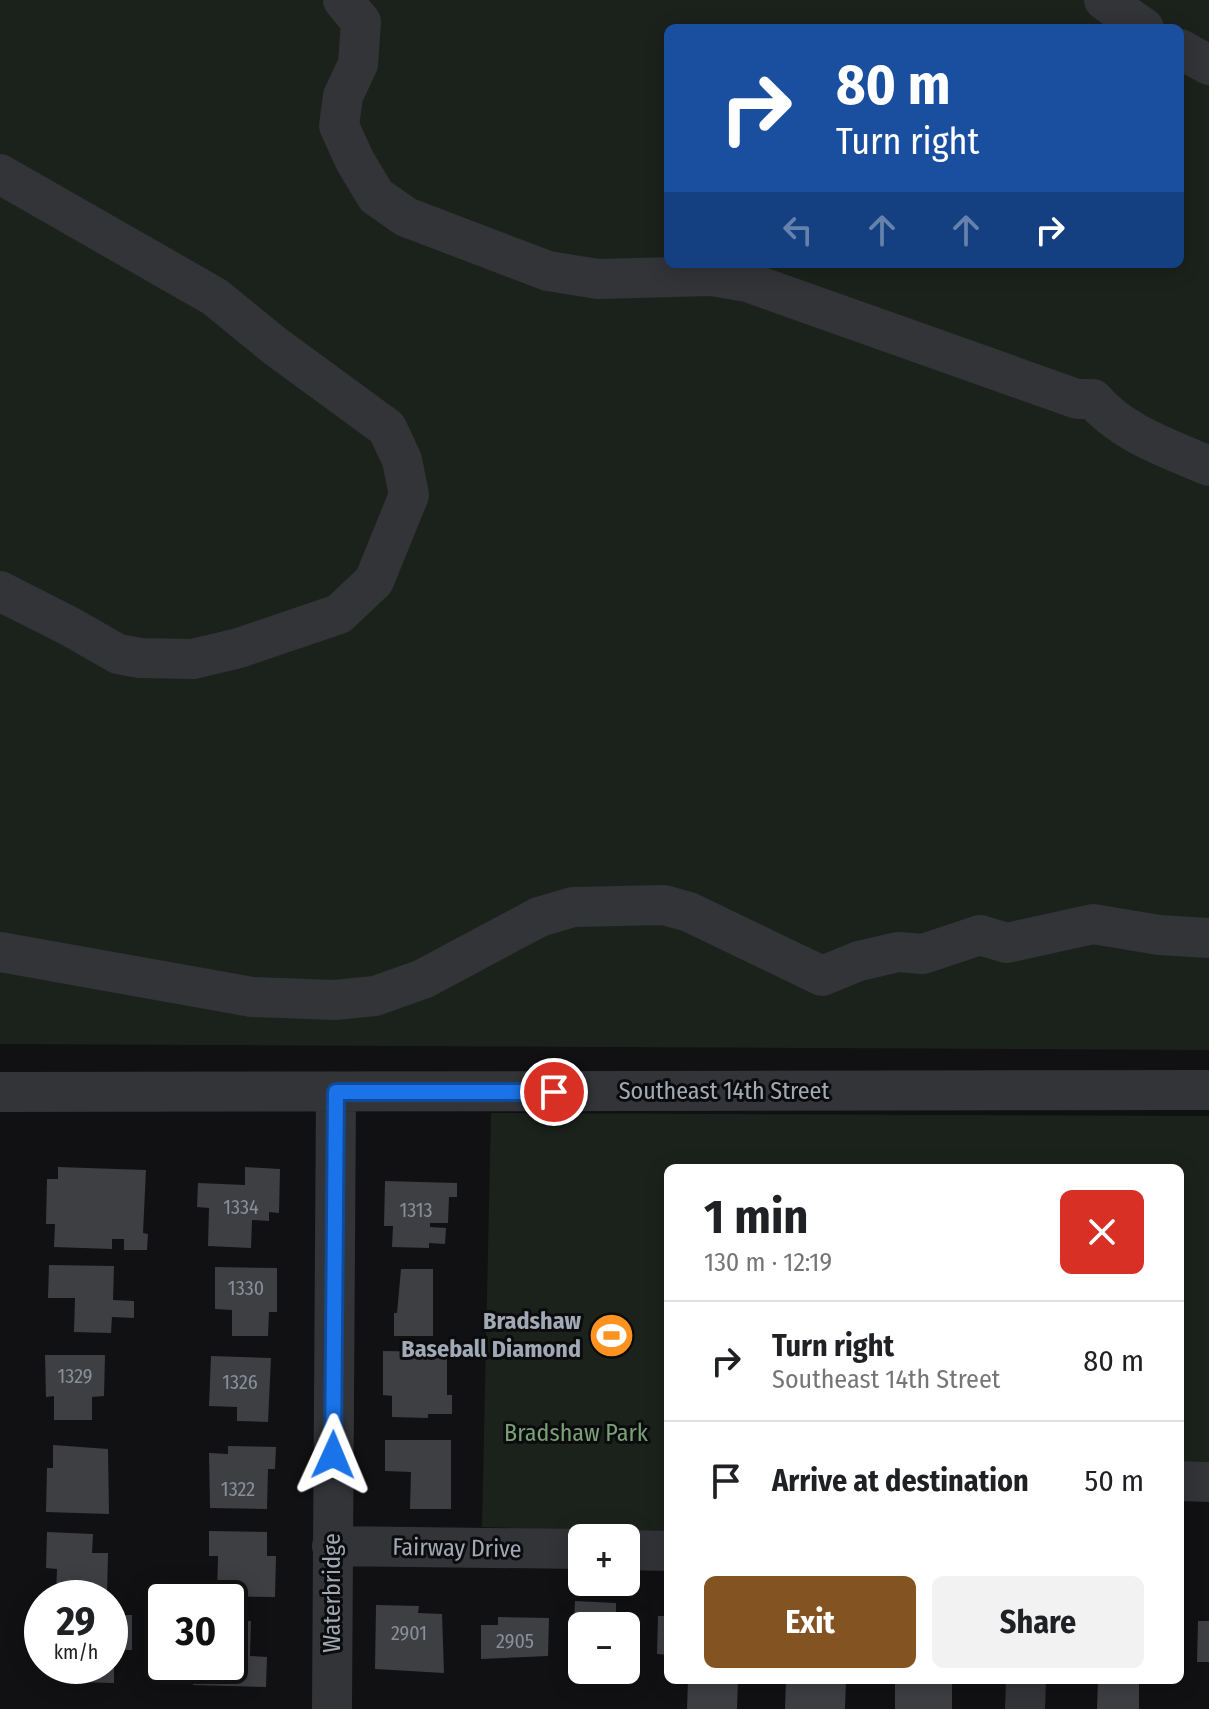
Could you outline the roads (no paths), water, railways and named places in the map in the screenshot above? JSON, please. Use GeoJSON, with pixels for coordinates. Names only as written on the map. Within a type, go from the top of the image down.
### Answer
{"type":"FeatureCollection","features":[{"type":"Feature","properties":{"kind":"street"},"geometry":{"type":"LineString","coordinates":[[343,0],[361,22],[358,64],[343,96],[339,126],[376,196],[406,217],[548,271],[598,279],[712,276],[747,282],[1077,399],[1093,399],[1135,434],[1209,466]]}},
{"type":"Feature","properties":{"kind":"street"},"geometry":{"type":"LineString","coordinates":[[1104,0],[1138,24]]}},
{"type":"Feature","properties":{"kind":"street"},"geometry":{"type":"LineString","coordinates":[[1184,51],[1209,65]]}},
{"type":"Feature","properties":{"kind":"street"},"geometry":{"type":"LineString","coordinates":[[0,174],[215,297],[387,428],[402,460],[409,495],[374,581],[339,614],[239,648],[193,659],[140,658],[118,654],[0,591]]}},
{"type":"Feature","properties":{"kind":"street"},"geometry":{"type":"LineString","coordinates":[[0,952],[252,997],[335,1000],[375,996],[423,979],[539,917],[573,907],[664,905],[689,912],[822,976],[859,961],[898,952],[923,954],[980,935],[1007,943],[1093,924],[1159,935],[1209,938]]}},
{"type":"Feature","properties":{"kind":"street","name":"Southeast 14th Street"},"geometry":{"type":"LineString","coordinates":[[0,1092],[1209,1090]]}},
{"type":"Feature","properties":{"kind":"street","name":"Waterbridge"},"geometry":{"type":"LineString","coordinates":[[332,1709],[336,1092]]}},
{"type":"Feature","properties":{"kind":"street"},"geometry":{"type":"LineString","coordinates":[[1184,1481],[1209,1482]]}},
{"type":"Feature","properties":{"kind":"street","name":"Fairway Drive"},"geometry":{"type":"LineString","coordinates":[[332,1546],[568,1549]]}},
{"type":"Feature","properties":{"kind":"street"},"geometry":{"type":"LineString","coordinates":[[640,1550],[664,1551]]}},
{"type":"Feature","properties":{"kind":"street"},"geometry":{"type":"LineString","coordinates":[[1025,1709],[1026,1684]]}},
{"type":"Feature","properties":{"kind":"place","name":"Bradshaw Baseball Diamond"},"geometry":{"type":"Point","coordinates":[612,1335]}},
{"type":"Feature","properties":{"kind":"park label","name":"Bradshaw Park"},"geometry":{"type":"Point","coordinates":[576,1433]}}]}
